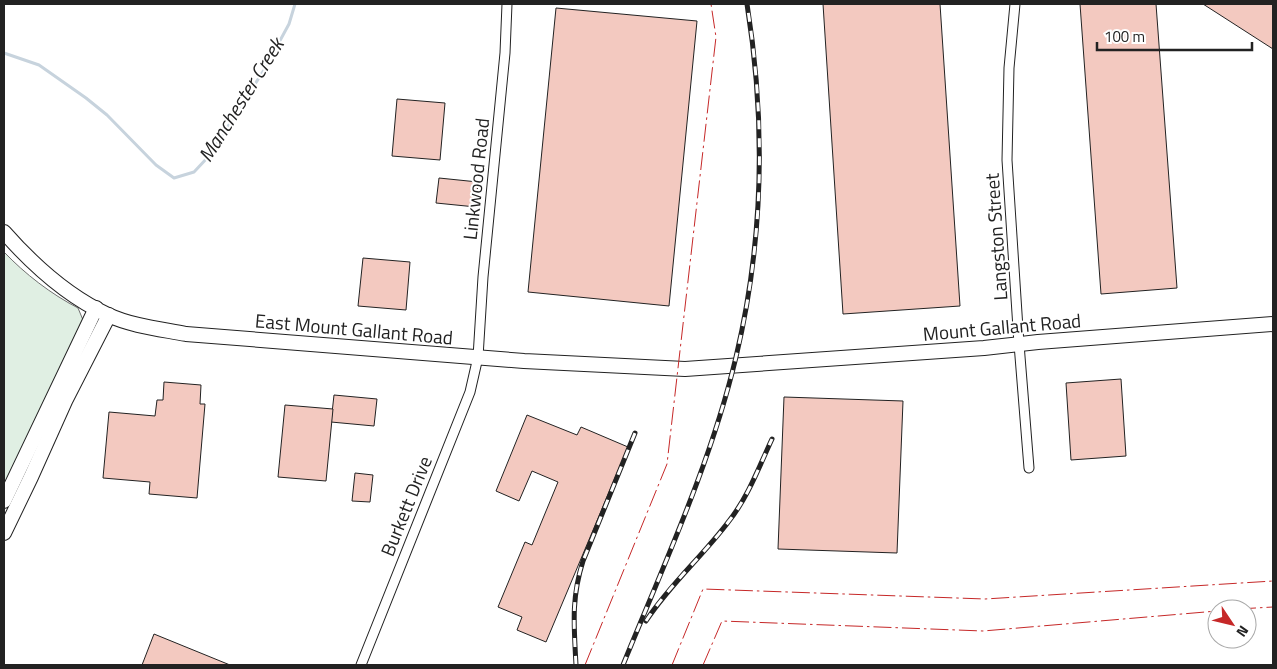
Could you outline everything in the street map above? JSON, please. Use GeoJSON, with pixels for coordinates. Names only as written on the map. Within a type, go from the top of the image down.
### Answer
{"type":"FeatureCollection","features":[{"type":"Feature","properties":{"kind":"street","name":"Linkwood Road"},"geometry":{"type":"LineString","coordinates":[[478,357],[484,268],[505,52],[507,4]]}},
{"type":"Feature","properties":{"kind":"street","name":"Langston Street"},"geometry":{"type":"LineString","coordinates":[[1015,4],[1010,68],[1007,160],[1029,468]]}},
{"type":"Feature","properties":{"kind":"street","name":"East Mount Gallant Road"},"geometry":{"type":"LineString","coordinates":[[4,232],[32,262],[70,293],[96,308],[109,315],[144,326],[186,334],[524,361],[678,369],[734,366]]}},
{"type":"Feature","properties":{"kind":"street"},"geometry":{"type":"LineString","coordinates":[[4,501],[96,308]]}},
{"type":"Feature","properties":{"kind":"street"},"geometry":{"type":"LineString","coordinates":[[4,533],[66,399],[109,315]]}},
{"type":"Feature","properties":{"kind":"street","name":"Mount Gallant Road"},"geometry":{"type":"LineString","coordinates":[[734,366],[1273,324]]}},
{"type":"Feature","properties":{"kind":"street","name":"Burkett Drive"},"geometry":{"type":"LineString","coordinates":[[361,665],[470,392],[478,357]]}},
{"type":"Feature","properties":{"kind":"green space"},"geometry":{"type":"Polygon","coordinates":[[[4,252],[39,283],[78,308],[83,320],[4,490],[4,252]]]}},
{"type":"Feature","properties":{"kind":"building"},"geometry":{"type":"Polygon","coordinates":[[[823,4],[940,4],[960,306],[843,314],[823,4]]]}},
{"type":"Feature","properties":{"kind":"building"},"geometry":{"type":"Polygon","coordinates":[[[1080,4],[1156,4],[1177,288],[1101,294],[1080,4]]]}},
{"type":"Feature","properties":{"kind":"building"},"geometry":{"type":"Polygon","coordinates":[[[1203,4],[1273,4],[1273,49],[1203,4]]]}},
{"type":"Feature","properties":{"kind":"building"},"geometry":{"type":"Polygon","coordinates":[[[556,8],[697,21],[669,306],[528,292],[556,8]]]}},
{"type":"Feature","properties":{"kind":"building"},"geometry":{"type":"Polygon","coordinates":[[[397,99],[445,103],[440,160],[392,156],[397,99]]]}},
{"type":"Feature","properties":{"kind":"building"},"geometry":{"type":"Polygon","coordinates":[[[439,178],[478,182],[476,207],[436,203],[439,178]]]}},
{"type":"Feature","properties":{"kind":"building"},"geometry":{"type":"Polygon","coordinates":[[[363,258],[410,262],[406,310],[358,306],[363,258]]]}},
{"type":"Feature","properties":{"kind":"building"},"geometry":{"type":"Polygon","coordinates":[[[1121,379],[1126,456],[1071,460],[1066,383],[1121,379]]]}},
{"type":"Feature","properties":{"kind":"building"},"geometry":{"type":"Polygon","coordinates":[[[164,382],[201,385],[200,404],[205,404],[197,498],[149,494],[150,482],[103,478],[109,412],[155,416],[157,400],[163,400],[164,382]]]}},
{"type":"Feature","properties":{"kind":"building"},"geometry":{"type":"Polygon","coordinates":[[[334,395],[377,399],[374,426],[331,422],[334,395]]]}},
{"type":"Feature","properties":{"kind":"building"},"geometry":{"type":"Polygon","coordinates":[[[784,397],[903,401],[897,553],[778,549],[784,397]]]}},
{"type":"Feature","properties":{"kind":"building"},"geometry":{"type":"Polygon","coordinates":[[[285,405],[333,409],[326,481],[278,477],[285,405]]]}},
{"type":"Feature","properties":{"kind":"building"},"geometry":{"type":"Polygon","coordinates":[[[527,415],[577,435],[581,427],[628,447],[546,642],[517,630],[522,617],[498,607],[525,542],[532,545],[558,482],[532,471],[519,501],[496,491],[527,415]]]}},
{"type":"Feature","properties":{"kind":"building"},"geometry":{"type":"Polygon","coordinates":[[[355,473],[373,475],[370,502],[352,501],[355,473]]]}},
{"type":"Feature","properties":{"kind":"building"},"geometry":{"type":"Polygon","coordinates":[[[154,634],[230,665],[142,665],[154,634]]]}},
{"type":"Feature","properties":{"kind":"waterway","name":"Manchester Creek"},"geometry":{"type":"LineString","coordinates":[[4,53],[39,65],[86,98],[107,115],[156,165],[174,178],[194,172],[209,156],[264,70],[289,24],[295,4]]}},
{"type":"Feature","properties":{"kind":"railway"},"geometry":{"type":"LineString","coordinates":[[623,665],[686,513],[714,436],[726,397],[745,313],[757,225],[759,181],[757,93],[747,4]]}},
{"type":"Feature","properties":{"kind":"railway"},"geometry":{"type":"LineString","coordinates":[[576,665],[574,613],[579,575],[635,433]]}},
{"type":"Feature","properties":{"kind":"railway"},"geometry":{"type":"LineString","coordinates":[[646,621],[665,595],[736,512],[753,482],[772,439]]}},
{"type":"Feature","properties":{"kind":"power"},"geometry":{"type":"LineString","coordinates":[[585,665],[667,464],[716,37],[711,4]]}},
{"type":"Feature","properties":{"kind":"power"},"geometry":{"type":"LineString","coordinates":[[672,665],[703,589],[985,599],[1273,581]]}},
{"type":"Feature","properties":{"kind":"power"},"geometry":{"type":"LineString","coordinates":[[1257,608],[1273,607]]}},
{"type":"Feature","properties":{"kind":"power"},"geometry":{"type":"LineString","coordinates":[[703,665],[722,621],[983,631],[1207,612]]}}]}
